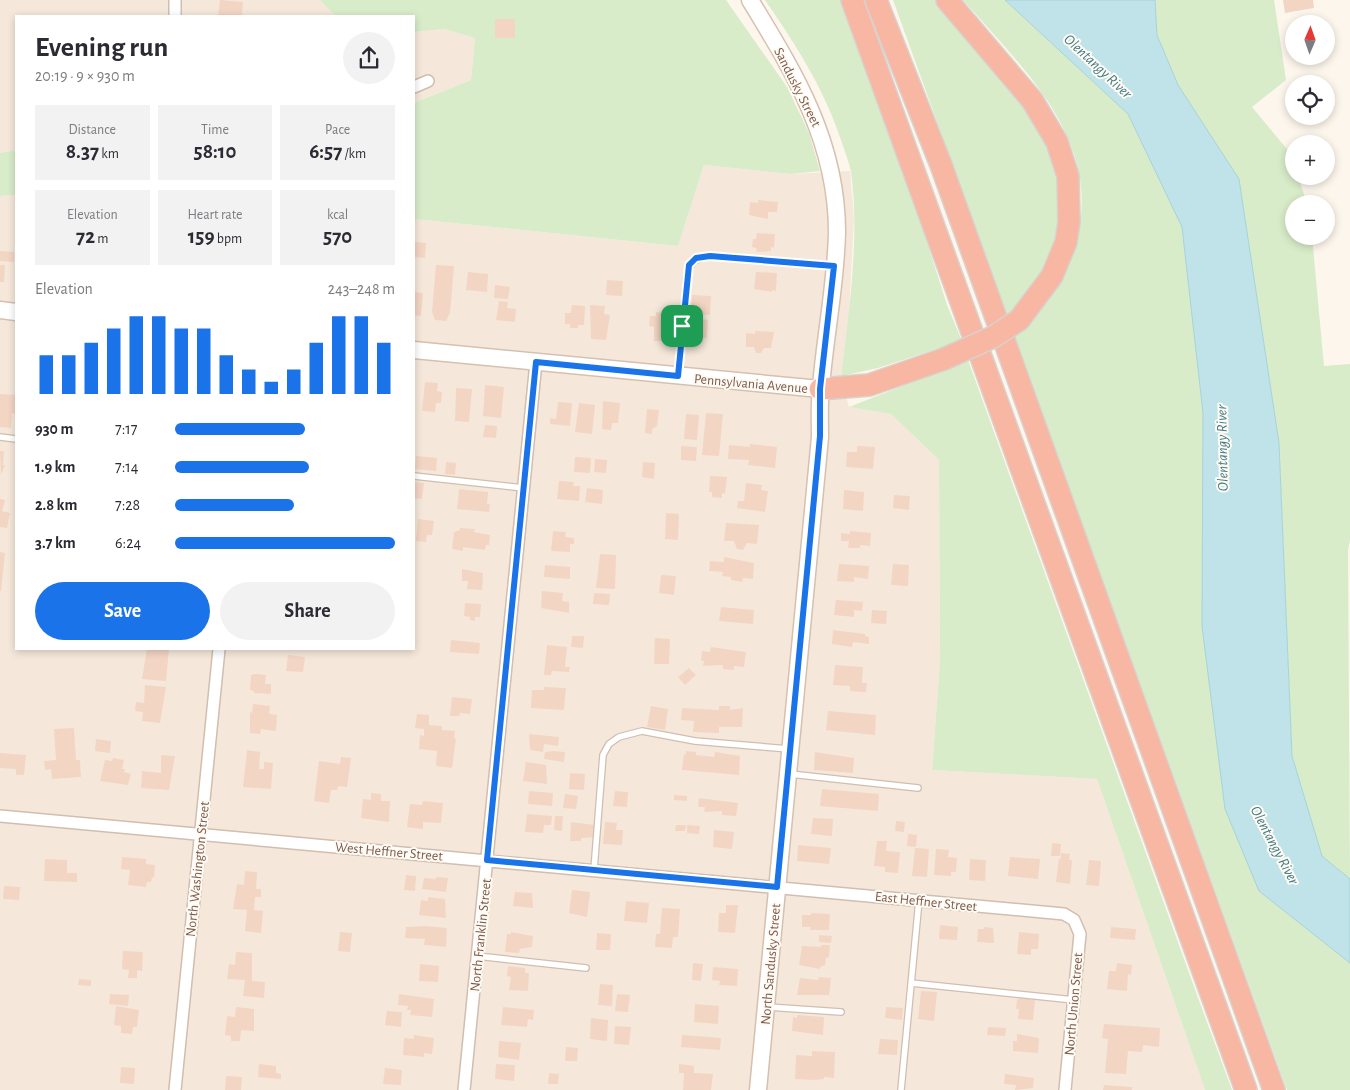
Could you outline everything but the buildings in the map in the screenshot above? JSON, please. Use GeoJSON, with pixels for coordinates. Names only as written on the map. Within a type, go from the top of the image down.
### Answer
{"type":"FeatureCollection","features":[{"type":"Feature","properties":{"kind":"highway"},"geometry":{"type":"LineString","coordinates":[[852,0],[1246,1090]]}},
{"type":"Feature","properties":{"kind":"highway"},"geometry":{"type":"LineString","coordinates":[[876,0],[941,165],[1274,1090]]}},
{"type":"Feature","properties":{"kind":"highway"},"geometry":{"type":"LineString","coordinates":[[820,389],[869,384],[944,359],[993,337],[1019,320],[1052,276],[1066,242],[1069,222],[1068,176],[1057,142],[1032,100],[947,0]]}},
{"type":"Feature","properties":{"kind":"street"},"geometry":{"type":"LineString","coordinates":[[175,0],[175,15]]}},
{"type":"Feature","properties":{"kind":"street","name":"Sandusky Street"},"geometry":{"type":"LineString","coordinates":[[750,0],[807,101],[819,128],[833,191],[837,231],[820,389]]}},
{"type":"Feature","properties":{"kind":"street"},"geometry":{"type":"LineString","coordinates":[[415,87],[428,81]]}},
{"type":"Feature","properties":{"kind":"street"},"geometry":{"type":"LineString","coordinates":[[0,310],[15,312]]}},
{"type":"Feature","properties":{"kind":"street","name":"Pennsylvania Avenue"},"geometry":{"type":"LineString","coordinates":[[415,350],[820,389]]}},
{"type":"Feature","properties":{"kind":"street","name":"North Franklin Street"},"geometry":{"type":"LineString","coordinates":[[464,1090],[536,362]]}},
{"type":"Feature","properties":{"kind":"street","name":"North Sandusky Street"},"geometry":{"type":"LineString","coordinates":[[758,1090],[820,436],[820,389]]}},
{"type":"Feature","properties":{"kind":"street","name":"North Washington Street"},"geometry":{"type":"LineString","coordinates":[[176,1090],[219,650]]}},
{"type":"Feature","properties":{"kind":"street","name":"West Heffner Street"},"geometry":{"type":"LineString","coordinates":[[0,816],[777,887]]}},
{"type":"Feature","properties":{"kind":"street","name":"East Heffner Street"},"geometry":{"type":"LineString","coordinates":[[777,887],[1064,914],[1074,920]]}},
{"type":"Feature","properties":{"kind":"street","name":"North Union Street"},"geometry":{"type":"LineString","coordinates":[[1065,1090],[1080,934],[1074,920]]}},
{"type":"Feature","properties":{"kind":"lane"},"geometry":{"type":"LineString","coordinates":[[678,376],[687,276],[689,265],[696,258],[710,256],[834,266]]}},
{"type":"Feature","properties":{"kind":"lane"},"geometry":{"type":"LineString","coordinates":[[0,437],[15,439]]}},
{"type":"Feature","properties":{"kind":"lane"},"geometry":{"type":"LineString","coordinates":[[415,476],[523,488]]}},
{"type":"Feature","properties":{"kind":"lane"},"geometry":{"type":"LineString","coordinates":[[594,870],[603,755],[609,744],[618,736],[642,732],[695,741],[790,750]]}},
{"type":"Feature","properties":{"kind":"lane"},"geometry":{"type":"LineString","coordinates":[[788,774],[918,788]]}},
{"type":"Feature","properties":{"kind":"lane"},"geometry":{"type":"LineString","coordinates":[[901,1090],[919,900]]}},
{"type":"Feature","properties":{"kind":"lane"},"geometry":{"type":"LineString","coordinates":[[478,956],[586,968]]}},
{"type":"Feature","properties":{"kind":"lane"},"geometry":{"type":"LineString","coordinates":[[911,983],[1074,1000]]}},
{"type":"Feature","properties":{"kind":"lane"},"geometry":{"type":"LineString","coordinates":[[766,1006],[841,1012]]}},
{"type":"Feature","properties":{"kind":"shaded area"},"geometry":{"type":"Polygon","coordinates":[[[0,0],[320,0],[334,15],[15,15],[15,150],[0,153],[0,0]]]}},
{"type":"Feature","properties":{"kind":"shaded area"},"geometry":{"type":"Polygon","coordinates":[[[444,29],[475,38],[471,80],[415,103],[415,32],[444,29]]]}},
{"type":"Feature","properties":{"kind":"shaded area"},"geometry":{"type":"Polygon","coordinates":[[[704,165],[790,174],[850,171],[854,218],[849,314],[841,376],[849,407],[891,414],[939,460],[940,661],[932,770],[1097,779],[1205,1090],[0,1090],[0,196],[15,195],[15,650],[415,650],[415,219],[678,246],[704,165]]]}},
{"type":"Feature","properties":{"kind":"green space"},"geometry":{"type":"Polygon","coordinates":[[[320,0],[726,0],[787,87],[809,133],[820,171],[790,174],[704,165],[678,246],[415,219],[415,103],[471,80],[475,38],[444,29],[415,32],[415,15],[334,15],[320,0]]]}},
{"type":"Feature","properties":{"kind":"green space"},"geometry":{"type":"Polygon","coordinates":[[[765,0],[842,0],[898,151],[947,305],[962,341],[878,368],[841,376],[854,248],[851,172],[835,123],[809,68],[765,0]]]}},
{"type":"Feature","properties":{"kind":"green space"},"geometry":{"type":"Polygon","coordinates":[[[893,0],[935,0],[1027,104],[1059,170],[1061,211],[1056,244],[1035,289],[1013,310],[1018,333],[1057,286],[1076,242],[1082,202],[1077,165],[1064,130],[1044,96],[992,32],[963,0],[1005,0],[1128,114],[1182,227],[1259,891],[1350,963],[1350,1090],[1287,1090],[893,0]]]}},
{"type":"Feature","properties":{"kind":"green space"},"geometry":{"type":"Polygon","coordinates":[[[1155,0],[1274,0],[1285,81],[1252,107],[1285,147],[1285,185],[1301,185],[1304,195],[1285,195],[1285,245],[1313,245],[1324,366],[1350,364],[1350,540],[1348,550],[1350,879],[1322,856],[1292,756],[1279,443],[1239,179],[1178,85],[1157,34],[1155,0]]]}},
{"type":"Feature","properties":{"kind":"green space"},"geometry":{"type":"Polygon","coordinates":[[[15,150],[15,195],[0,196],[0,153],[15,150]]]}},
{"type":"Feature","properties":{"kind":"green space"},"geometry":{"type":"Polygon","coordinates":[[[968,360],[1232,1090],[1205,1090],[1097,779],[932,770],[940,661],[939,460],[891,414],[849,407],[968,360]]]}},
{"type":"Feature","properties":{"kind":"water","name":"Olentangy River"},"geometry":{"type":"Polygon","coordinates":[[[1005,0],[1155,0],[1157,35],[1178,85],[1239,179],[1279,443],[1292,756],[1322,856],[1350,879],[1350,963],[1259,891],[1225,809],[1202,626],[1203,413],[1182,227],[1128,114],[1005,0]]]}},
{"type":"Feature","properties":{"kind":"route"},"geometry":{"type":"LineString","coordinates":[[710,256],[834,266],[820,389],[820,436],[777,887],[487,860],[536,362],[678,376],[682,326],[689,265],[696,258],[710,256]]}}]}
